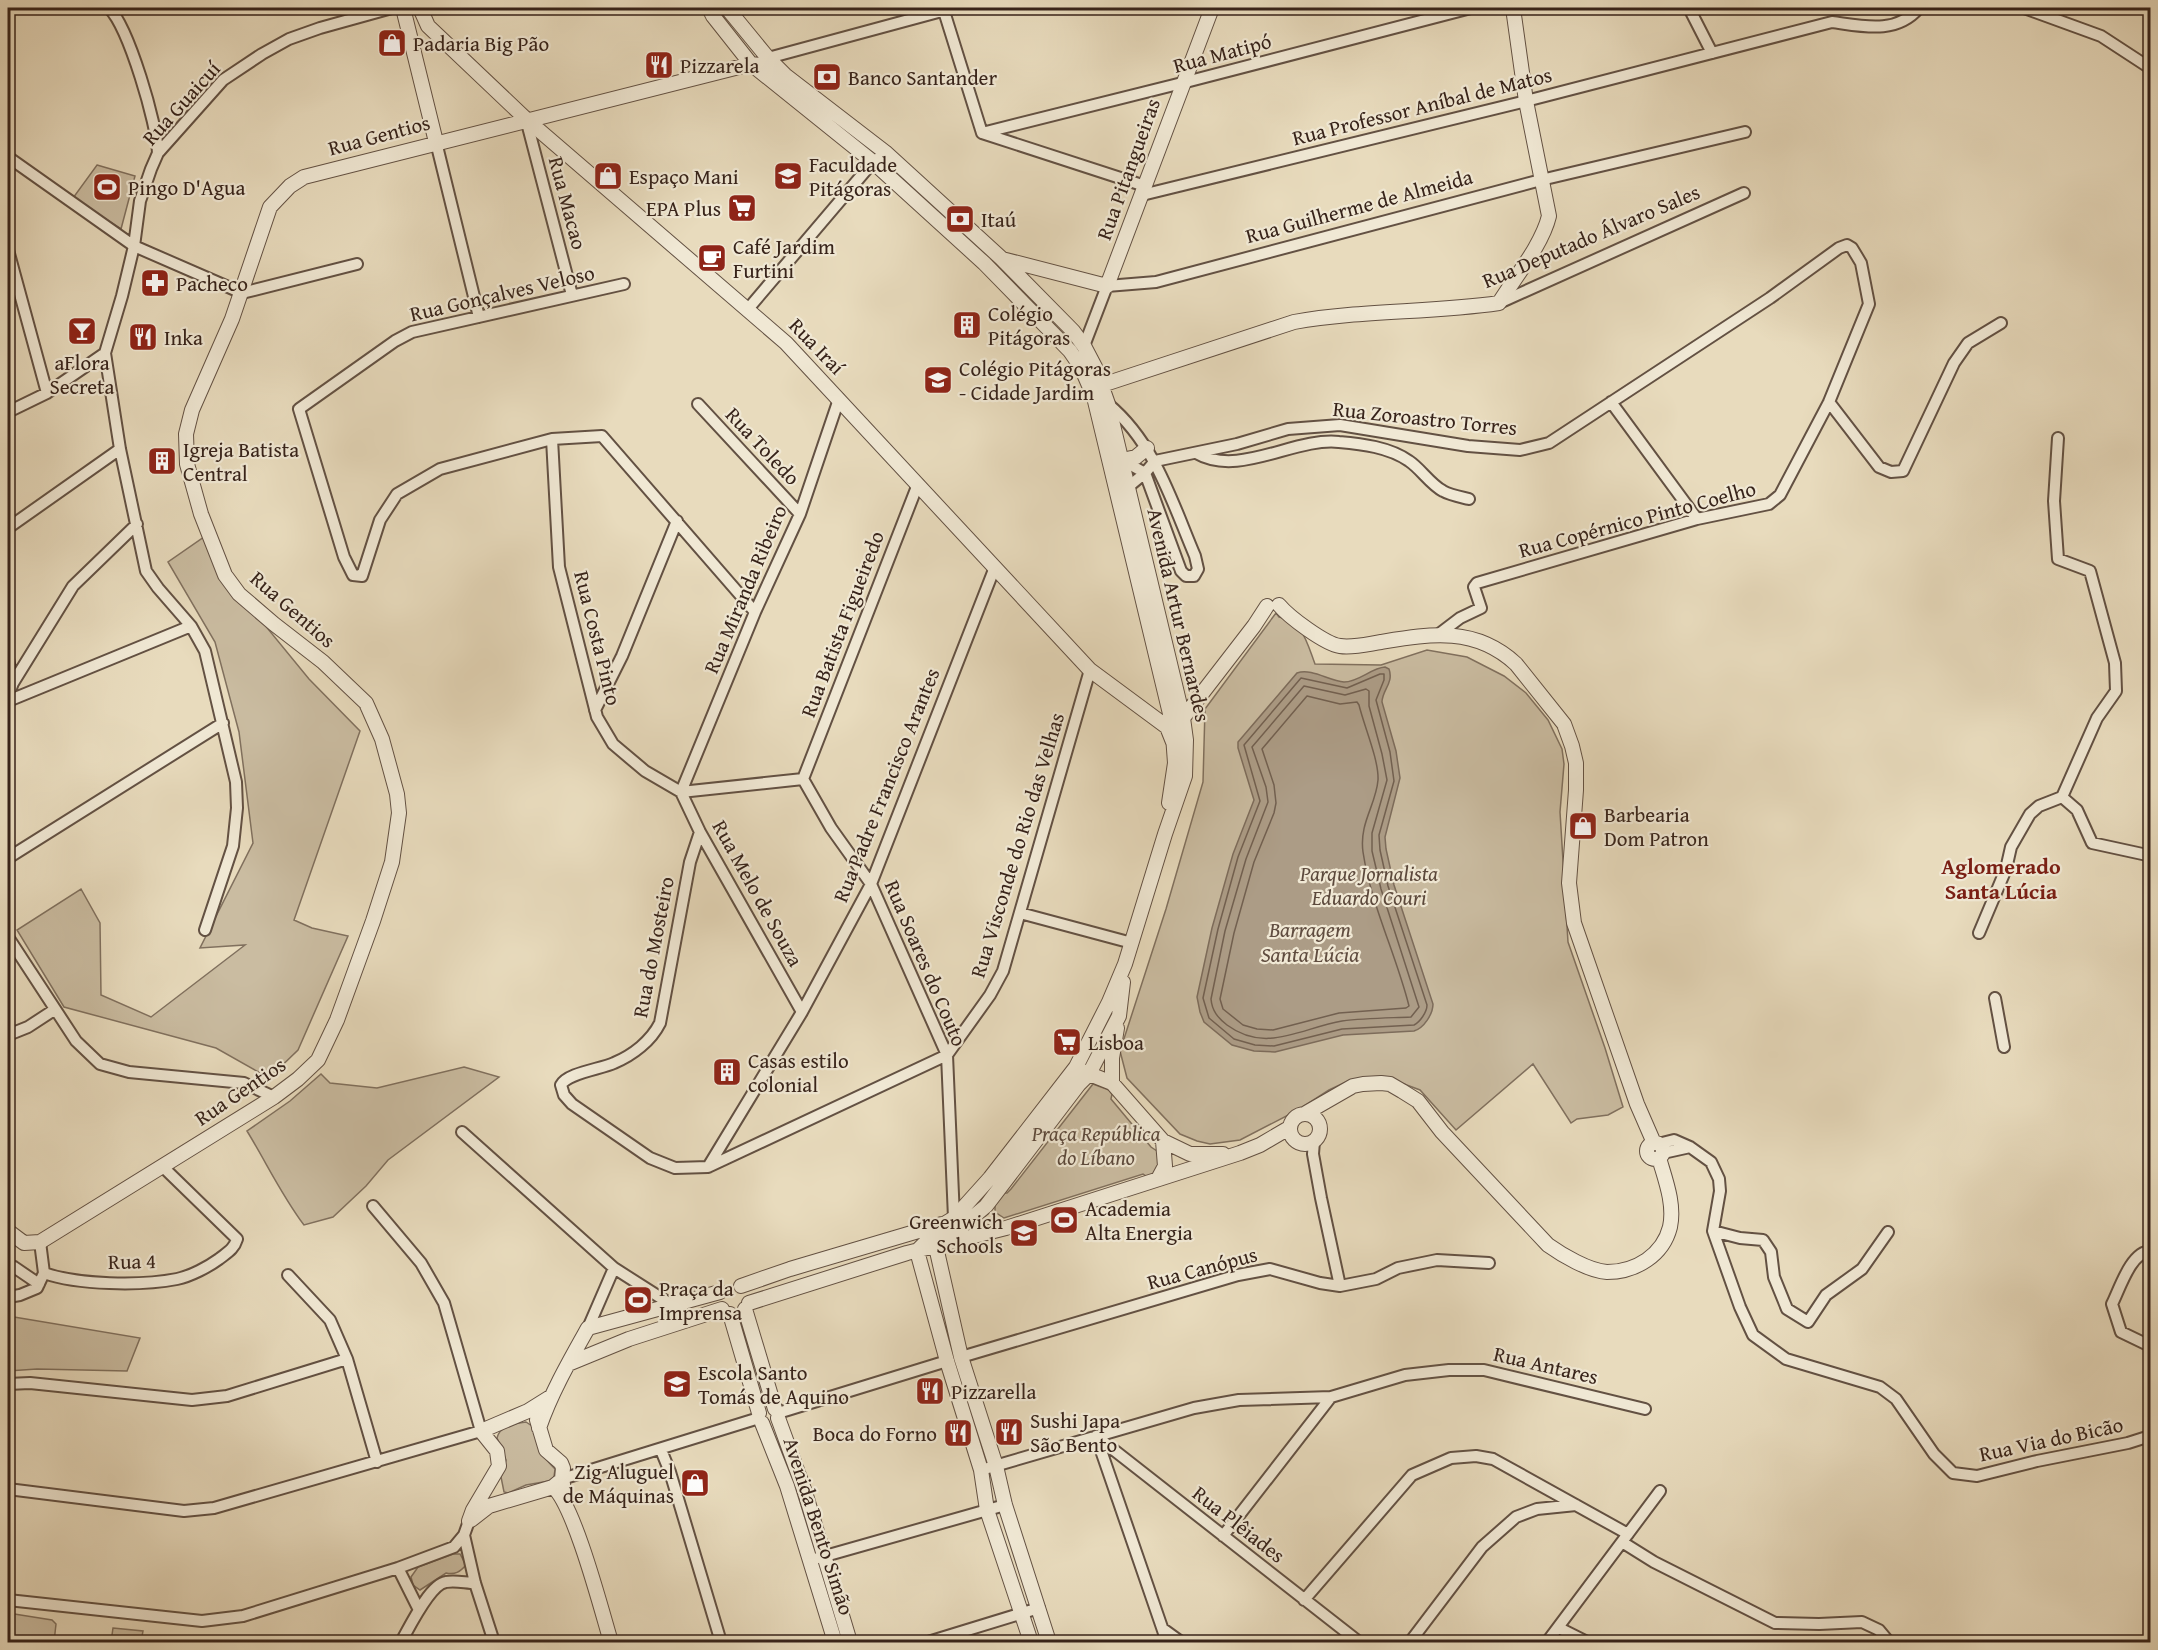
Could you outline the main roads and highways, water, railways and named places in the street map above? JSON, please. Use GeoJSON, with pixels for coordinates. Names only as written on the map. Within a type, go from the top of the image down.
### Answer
{"type":"FeatureCollection","features":[{"type":"Feature","properties":{"kind":"water","name":"Barragem Santa Lúcia"},"geometry":{"type":"Polygon","coordinates":[[[1385,667],[1389,669],[1390,678],[1382,702],[1396,751],[1400,778],[1385,837],[1386,849],[1394,885],[1433,1004],[1431,1012],[1424,1024],[1414,1031],[1343,1035],[1275,1052],[1254,1051],[1232,1045],[1204,1022],[1197,997],[1212,928],[1233,854],[1254,800],[1238,742],[1297,673],[1315,673],[1344,682],[1355,680],[1385,667]]]}},
{"type":"Feature","properties":{"kind":"place","name":"Padaria Big Pão"},"geometry":{"type":"Point","coordinates":[392,43]}},
{"type":"Feature","properties":{"kind":"place","name":"Pizzarela"},"geometry":{"type":"Point","coordinates":[659,65]}},
{"type":"Feature","properties":{"kind":"place","name":"Banco Santander"},"geometry":{"type":"Point","coordinates":[827,77]}},
{"type":"Feature","properties":{"kind":"place","name":"Espaço Mani"},"geometry":{"type":"Point","coordinates":[608,176]}},
{"type":"Feature","properties":{"kind":"place","name":"Faculdade Pitágoras"},"geometry":{"type":"Point","coordinates":[788,176]}},
{"type":"Feature","properties":{"kind":"place","name":"Pingo D'Agua"},"geometry":{"type":"Point","coordinates":[107,187]}},
{"type":"Feature","properties":{"kind":"place","name":"EPA Plus"},"geometry":{"type":"Point","coordinates":[742,208]}},
{"type":"Feature","properties":{"kind":"place","name":"Itaú"},"geometry":{"type":"Point","coordinates":[960,219]}},
{"type":"Feature","properties":{"kind":"place","name":"Café Jardim Furtini"},"geometry":{"type":"Point","coordinates":[712,258]}},
{"type":"Feature","properties":{"kind":"place","name":"Pacheco"},"geometry":{"type":"Point","coordinates":[155,283]}},
{"type":"Feature","properties":{"kind":"place","name":"Colégio Pitágoras"},"geometry":{"type":"Point","coordinates":[967,325]}},
{"type":"Feature","properties":{"kind":"place","name":"aFlora Secreta"},"geometry":{"type":"Point","coordinates":[82,331]}},
{"type":"Feature","properties":{"kind":"place","name":"Inka"},"geometry":{"type":"Point","coordinates":[143,337]}},
{"type":"Feature","properties":{"kind":"place","name":"Colégio Pitágoras - Cidade Jardim"},"geometry":{"type":"Point","coordinates":[938,380]}},
{"type":"Feature","properties":{"kind":"place","name":"Igreja Batista Central"},"geometry":{"type":"Point","coordinates":[162,461]}},
{"type":"Feature","properties":{"kind":"place","name":"Barbearia Dom Patron"},"geometry":{"type":"Point","coordinates":[1583,826]}},
{"type":"Feature","properties":{"kind":"place","name":"Lisboa"},"geometry":{"type":"Point","coordinates":[1067,1042]}},
{"type":"Feature","properties":{"kind":"place","name":"Casas estilo colonial"},"geometry":{"type":"Point","coordinates":[727,1072]}},
{"type":"Feature","properties":{"kind":"place","name":"Academia Alta Energia"},"geometry":{"type":"Point","coordinates":[1064,1220]}},
{"type":"Feature","properties":{"kind":"place","name":"Greenwich Schools"},"geometry":{"type":"Point","coordinates":[1024,1233]}},
{"type":"Feature","properties":{"kind":"place","name":"Praça da Imprensa"},"geometry":{"type":"Point","coordinates":[638,1300]}},
{"type":"Feature","properties":{"kind":"place","name":"Escola Santo Tomás de Aquino"},"geometry":{"type":"Point","coordinates":[677,1384]}},
{"type":"Feature","properties":{"kind":"place","name":"Pizzarella"},"geometry":{"type":"Point","coordinates":[930,1391]}},
{"type":"Feature","properties":{"kind":"place","name":"Sushi Japa São Bento"},"geometry":{"type":"Point","coordinates":[1009,1432]}},
{"type":"Feature","properties":{"kind":"place","name":"Boca do Forno"},"geometry":{"type":"Point","coordinates":[958,1433]}},
{"type":"Feature","properties":{"kind":"place","name":"Zig Aluguel de Máquinas"},"geometry":{"type":"Point","coordinates":[695,1483]}},
{"type":"Feature","properties":{"kind":"district","name":"Aglomerado Santa Lúcia"},"geometry":{"type":"Point","coordinates":[2001,878]}},
{"type":"Feature","properties":{"kind":"park label","name":"Parque Jornalista Eduardo Couri"},"geometry":{"type":"Point","coordinates":[1369,885]}},
{"type":"Feature","properties":{"kind":"park label","name":"Praça República do Líbano"},"geometry":{"type":"Point","coordinates":[1096,1145]}}]}
